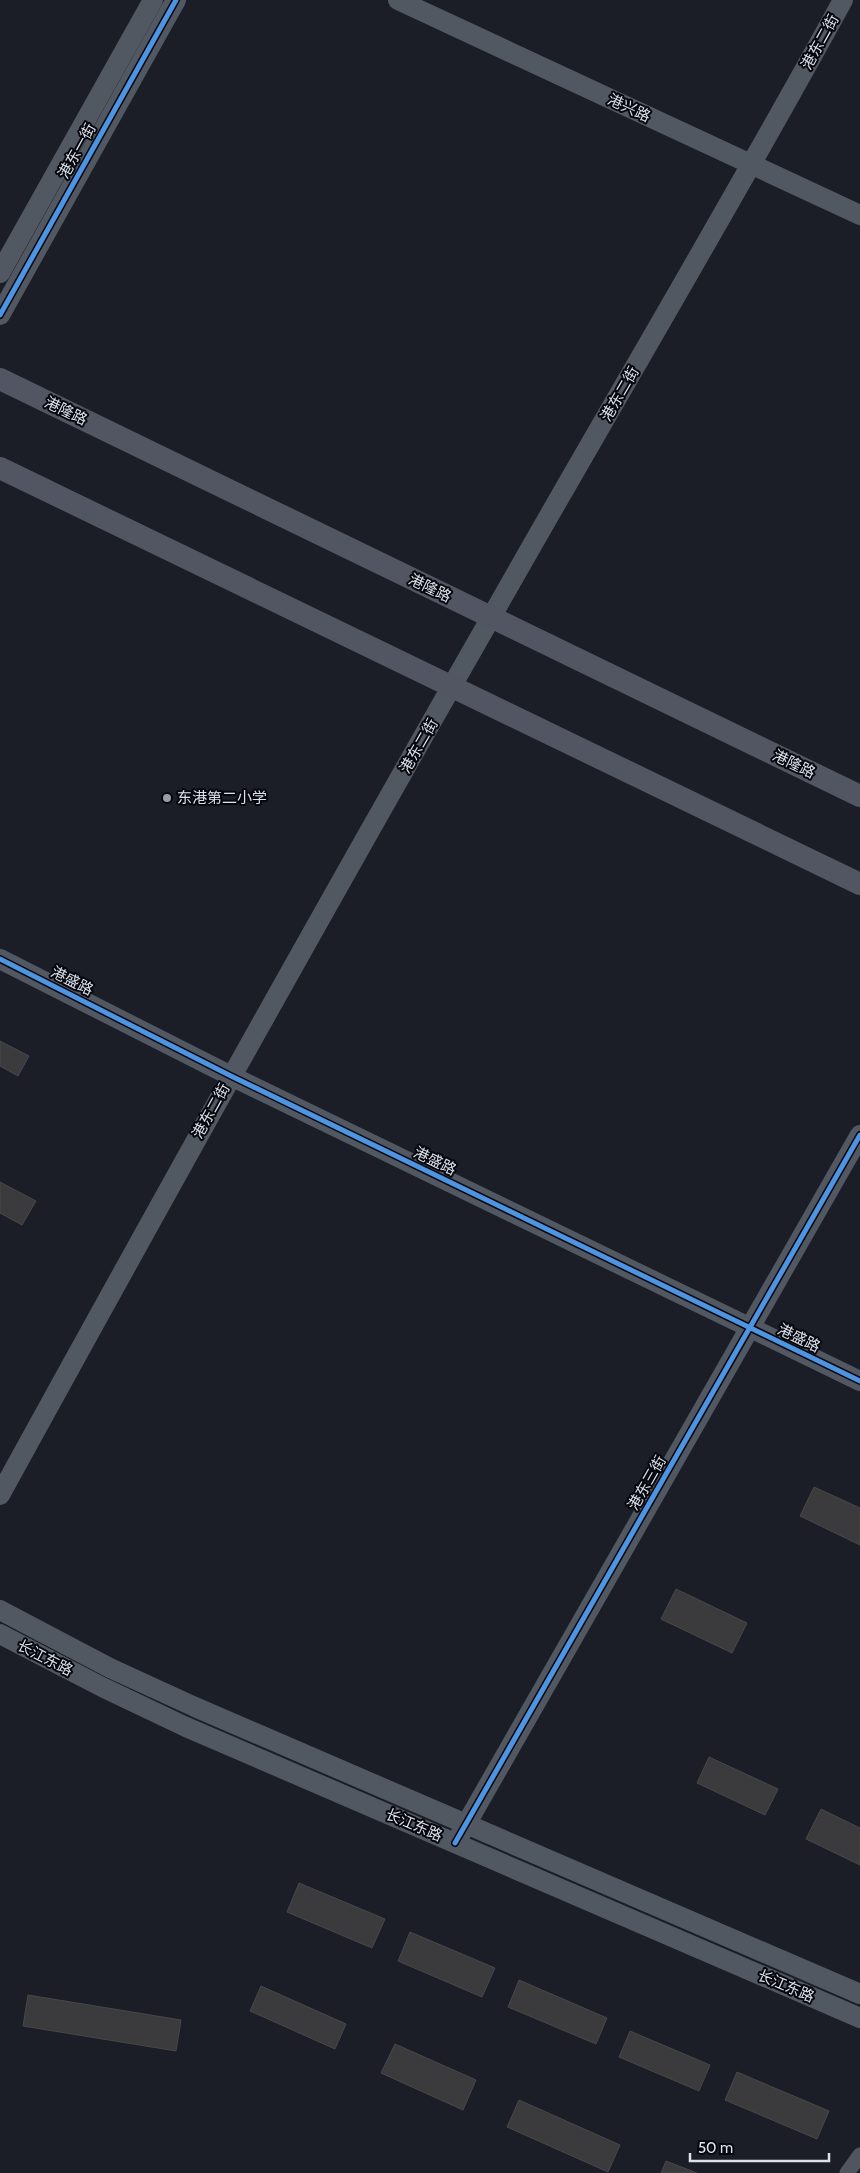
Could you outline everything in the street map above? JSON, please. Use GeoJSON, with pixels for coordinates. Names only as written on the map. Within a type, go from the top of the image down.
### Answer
{"type":"FeatureCollection","features":[{"type":"Feature","properties":{"kind":"main road","name":"港东一街"},"geometry":{"type":"LineString","coordinates":[[0,274],[153,0]]}},
{"type":"Feature","properties":{"kind":"main road","name":"港东一街"},"geometry":{"type":"LineString","coordinates":[[0,315],[176,0]]}},
{"type":"Feature","properties":{"kind":"main road","name":"港兴路"},"geometry":{"type":"LineString","coordinates":[[398,0],[860,215]]}},
{"type":"Feature","properties":{"kind":"main road","name":"港东二街"},"geometry":{"type":"LineString","coordinates":[[0,1495],[231,1076],[491,617],[752,166],[843,0]]}},
{"type":"Feature","properties":{"kind":"main road","name":"港隆路"},"geometry":{"type":"LineString","coordinates":[[0,379],[860,796]]}},
{"type":"Feature","properties":{"kind":"main road"},"geometry":{"type":"LineString","coordinates":[[0,468],[860,884]]}},
{"type":"Feature","properties":{"kind":"main road","name":"港盛路"},"geometry":{"type":"LineString","coordinates":[[0,959],[231,1076],[860,1381]]}},
{"type":"Feature","properties":{"kind":"main road","name":"港东三街"},"geometry":{"type":"LineString","coordinates":[[456,1843],[860,1135]]}},
{"type":"Feature","properties":{"kind":"main road","name":"长江东路"},"geometry":{"type":"LineString","coordinates":[[0,1610],[127,1676],[860,1994]]}},
{"type":"Feature","properties":{"kind":"main road","name":"长江东路"},"geometry":{"type":"LineString","coordinates":[[0,1634],[102,1687],[186,1727],[860,2018]]}},
{"type":"Feature","properties":{"kind":"street"},"geometry":{"type":"LineString","coordinates":[[847,2173],[860,2155]]}},
{"type":"Feature","properties":{"kind":"building"},"geometry":{"type":"Polygon","coordinates":[[[0,1041],[29,1056],[18,1076],[0,1066],[0,1041]]]}},
{"type":"Feature","properties":{"kind":"building"},"geometry":{"type":"Polygon","coordinates":[[[0,1182],[36,1201],[22,1225],[0,1213],[0,1182]]]}},
{"type":"Feature","properties":{"kind":"building"},"geometry":{"type":"Polygon","coordinates":[[[814,1487],[860,1508],[860,1545],[800,1516],[814,1487]]]}},
{"type":"Feature","properties":{"kind":"building"},"geometry":{"type":"Polygon","coordinates":[[[676,1589],[747,1623],[732,1653],[661,1619],[676,1589]]]}},
{"type":"Feature","properties":{"kind":"building"},"geometry":{"type":"Polygon","coordinates":[[[709,1757],[778,1789],[765,1815],[697,1783],[709,1757]]]}},
{"type":"Feature","properties":{"kind":"building"},"geometry":{"type":"Polygon","coordinates":[[[821,1809],[860,1828],[860,1865],[806,1839],[821,1809]]]}},
{"type":"Feature","properties":{"kind":"building"},"geometry":{"type":"Polygon","coordinates":[[[299,1883],[385,1919],[372,1948],[287,1912],[299,1883]]]}},
{"type":"Feature","properties":{"kind":"building"},"geometry":{"type":"Polygon","coordinates":[[[410,1932],[495,1968],[482,1997],[398,1961],[410,1932]]]}},
{"type":"Feature","properties":{"kind":"building"},"geometry":{"type":"Polygon","coordinates":[[[519,1980],[607,2018],[596,2044],[508,2007],[519,1980]]]}},
{"type":"Feature","properties":{"kind":"building"},"geometry":{"type":"Polygon","coordinates":[[[261,1986],[346,2024],[335,2049],[250,2011],[261,1986]]]}},
{"type":"Feature","properties":{"kind":"building"},"geometry":{"type":"Polygon","coordinates":[[[28,1995],[181,2020],[176,2051],[23,2026],[28,1995]]]}},
{"type":"Feature","properties":{"kind":"building"},"geometry":{"type":"Polygon","coordinates":[[[630,2031],[710,2065],[699,2091],[619,2057],[630,2031]]]}},
{"type":"Feature","properties":{"kind":"building"},"geometry":{"type":"Polygon","coordinates":[[[395,2044],[476,2080],[463,2110],[381,2073],[395,2044]]]}},
{"type":"Feature","properties":{"kind":"building"},"geometry":{"type":"Polygon","coordinates":[[[737,2072],[829,2111],[817,2139],[725,2100],[737,2072]]]}},
{"type":"Feature","properties":{"kind":"building"},"geometry":{"type":"Polygon","coordinates":[[[519,2100],[620,2145],[608,2172],[507,2127],[519,2100]]]}},
{"type":"Feature","properties":{"kind":"building"},"geometry":{"type":"Polygon","coordinates":[[[666,2161],[697,2173],[661,2173],[666,2161]]]}},
{"type":"Feature","properties":{"kind":"cycle path"},"geometry":{"type":"LineString","coordinates":[[0,315],[176,0]]}},
{"type":"Feature","properties":{"kind":"cycle path"},"geometry":{"type":"LineString","coordinates":[[0,959],[231,1076],[860,1381]]}},
{"type":"Feature","properties":{"kind":"cycle path"},"geometry":{"type":"LineString","coordinates":[[455,1843],[860,1135]]}},
{"type":"Feature","properties":{"kind":"place","name":"东港第二小学"},"geometry":{"type":"Point","coordinates":[167,798]}}]}
